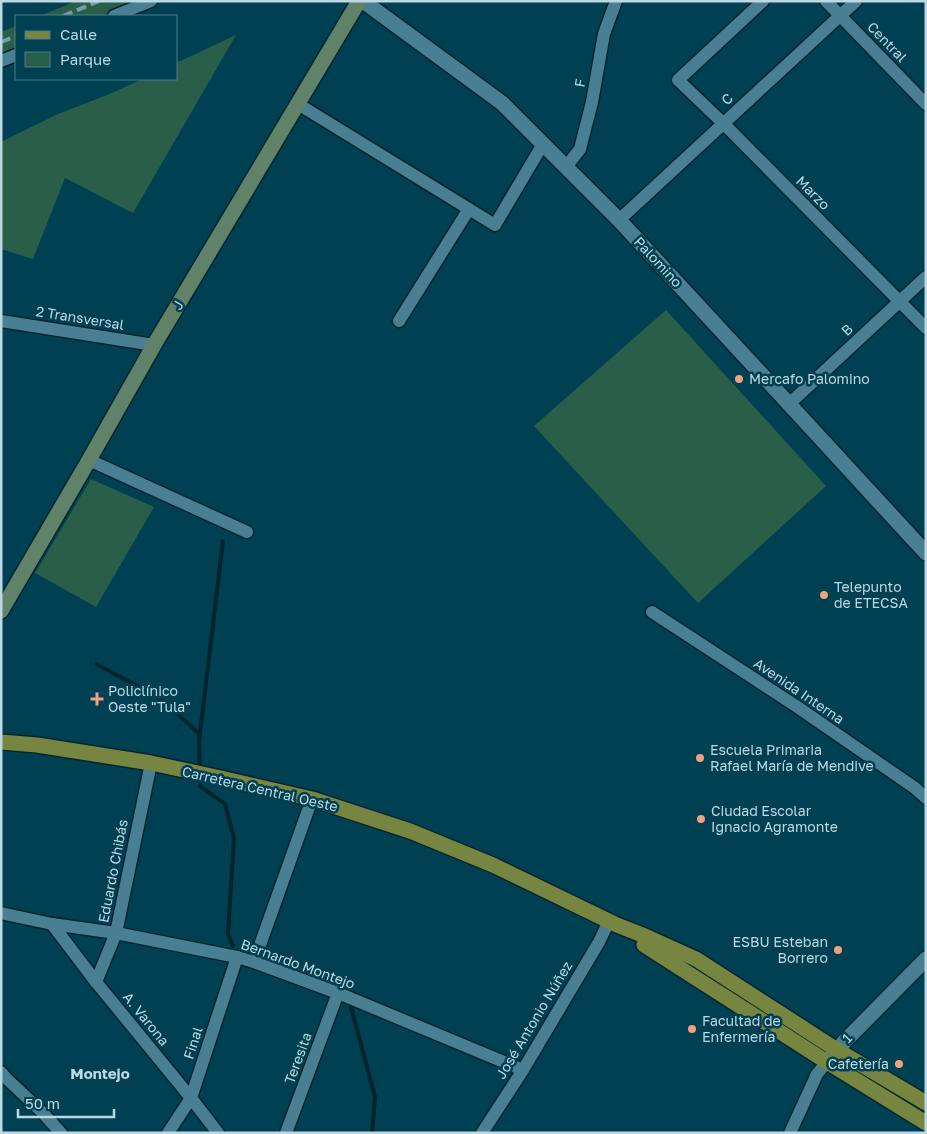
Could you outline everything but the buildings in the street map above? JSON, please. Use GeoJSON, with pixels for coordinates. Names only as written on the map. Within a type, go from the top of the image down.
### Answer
{"type":"FeatureCollection","features":[{"type":"Feature","properties":{"kind":"main road","name":"J"},"geometry":{"type":"LineString","coordinates":[[1,610],[154,345],[359,1]]}},
{"type":"Feature","properties":{"kind":"main road","name":"Carretera Central Oeste"},"geometry":{"type":"LineString","coordinates":[[1,742],[37,745],[221,778],[312,799],[410,831],[484,861],[613,923],[696,959],[837,1050],[926,1103]]}},
{"type":"Feature","properties":{"kind":"main road","name":"Carretera Central Oeste"},"geometry":{"type":"LineString","coordinates":[[613,923],[827,1062],[926,1123]]}},
{"type":"Feature","properties":{"kind":"street"},"geometry":{"type":"LineString","coordinates":[[116,15],[151,1]]}},
{"type":"Feature","properties":{"kind":"street","name":"Palomino"},"geometry":{"type":"LineString","coordinates":[[363,1],[502,103],[619,220],[926,553]]}},
{"type":"Feature","properties":{"kind":"street","name":"F"},"geometry":{"type":"LineString","coordinates":[[566,167],[580,148],[592,102],[604,34],[616,1]]}},
{"type":"Feature","properties":{"kind":"street","name":"Marzo"},"geometry":{"type":"LineString","coordinates":[[762,1],[678,80],[926,328]]}},
{"type":"Feature","properties":{"kind":"street","name":"Central"},"geometry":{"type":"LineString","coordinates":[[826,1],[926,104]]}},
{"type":"Feature","properties":{"kind":"street","name":"C"},"geometry":{"type":"LineString","coordinates":[[619,220],[856,1]]}},
{"type":"Feature","properties":{"kind":"street"},"geometry":{"type":"LineString","coordinates":[[1,61],[15,55]]}},
{"type":"Feature","properties":{"kind":"street"},"geometry":{"type":"LineString","coordinates":[[298,104],[495,225],[543,144]]}},
{"type":"Feature","properties":{"kind":"street"},"geometry":{"type":"LineString","coordinates":[[399,321],[469,209]]}},
{"type":"Feature","properties":{"kind":"street","name":"B"},"geometry":{"type":"LineString","coordinates":[[789,404],[926,277]]}},
{"type":"Feature","properties":{"kind":"street","name":"2 Transversal"},"geometry":{"type":"LineString","coordinates":[[1,321],[154,345]]}},
{"type":"Feature","properties":{"kind":"street"},"geometry":{"type":"LineString","coordinates":[[89,460],[247,532]]}},
{"type":"Feature","properties":{"kind":"street","name":"Avenida Interna"},"geometry":{"type":"LineString","coordinates":[[652,612],[796,706],[926,798]]}},
{"type":"Feature","properties":{"kind":"street","name":"Eduardo Chibás"},"geometry":{"type":"LineString","coordinates":[[96,982],[116,933],[150,764]]}},
{"type":"Feature","properties":{"kind":"street"},"geometry":{"type":"LineString","coordinates":[[254,962],[312,799]]}},
{"type":"Feature","properties":{"kind":"street","name":"Bernardo Montejo"},"geometry":{"type":"LineString","coordinates":[[1,913],[52,924],[116,933],[254,962],[338,993],[523,1070]]}},
{"type":"Feature","properties":{"kind":"street","name":"José Antonio Núñez"},"geometry":{"type":"LineString","coordinates":[[482,1133],[523,1070],[599,942],[613,923]]}},
{"type":"Feature","properties":{"kind":"street","name":"A. Varona"},"geometry":{"type":"LineString","coordinates":[[52,924],[96,982],[218,1133]]}},
{"type":"Feature","properties":{"kind":"street","name":"Final"},"geometry":{"type":"LineString","coordinates":[[168,1133],[191,1098],[237,957]]}},
{"type":"Feature","properties":{"kind":"street","name":"1"},"geometry":{"type":"LineString","coordinates":[[790,1133],[817,1074],[837,1050],[926,959]]}},
{"type":"Feature","properties":{"kind":"street","name":"Teresita"},"geometry":{"type":"LineString","coordinates":[[286,1133],[338,993]]}},
{"type":"Feature","properties":{"kind":"street"},"geometry":{"type":"LineString","coordinates":[[1,1072],[62,1133]]}},
{"type":"Feature","properties":{"kind":"green space"},"geometry":{"type":"Polygon","coordinates":[[[76,1],[157,1],[122,15],[42,15],[76,1]]]}},
{"type":"Feature","properties":{"kind":"green space"},"geometry":{"type":"Polygon","coordinates":[[[15,26],[15,57],[1,63],[1,32],[15,26]]]}},
{"type":"Feature","properties":{"kind":"green space"},"geometry":{"type":"Polygon","coordinates":[[[236,35],[133,213],[65,178],[33,259],[1,249],[1,142],[58,114],[141,80],[178,80],[178,62],[236,35]]]}},
{"type":"Feature","properties":{"kind":"green space"},"geometry":{"type":"Polygon","coordinates":[[[666,310],[826,486],[698,603],[534,426],[666,310]]]}},
{"type":"Feature","properties":{"kind":"green space"},"geometry":{"type":"Polygon","coordinates":[[[91,479],[154,507],[96,607],[35,573],[91,479]]]}},
{"type":"Feature","properties":{"kind":"waterway"},"geometry":{"type":"LineString","coordinates":[[200,770],[199,741],[223,541]]}},
{"type":"Feature","properties":{"kind":"waterway"},"geometry":{"type":"LineString","coordinates":[[96,664],[156,696],[200,735]]}},
{"type":"Feature","properties":{"kind":"waterway"},"geometry":{"type":"LineString","coordinates":[[200,777],[200,786],[225,804],[234,838],[228,934],[233,946]]}},
{"type":"Feature","properties":{"kind":"waterway"},"geometry":{"type":"LineString","coordinates":[[351,1007],[375,1097],[372,1133]]}},
{"type":"Feature","properties":{"kind":"railway"},"geometry":{"type":"LineString","coordinates":[[65,15],[99,1]]}},
{"type":"Feature","properties":{"kind":"railway"},"geometry":{"type":"LineString","coordinates":[[1,42],[15,36]]}},
{"type":"Feature","properties":{"kind":"place","name":"Mercafo Palomino"},"geometry":{"type":"Point","coordinates":[739,379]}},
{"type":"Feature","properties":{"kind":"place","name":"Telepunto de ETECSA"},"geometry":{"type":"Point","coordinates":[824,595]}},
{"type":"Feature","properties":{"kind":"place","name":"Policlínico Oeste \"Tula\""},"geometry":{"type":"Point","coordinates":[97,699]}},
{"type":"Feature","properties":{"kind":"place","name":"Escuela Primaria Rafael María de Mendive"},"geometry":{"type":"Point","coordinates":[700,758]}},
{"type":"Feature","properties":{"kind":"place","name":"Ciudad Escolar Ignacio Agramonte"},"geometry":{"type":"Point","coordinates":[701,819]}},
{"type":"Feature","properties":{"kind":"place","name":"ESBU Esteban Borrero"},"geometry":{"type":"Point","coordinates":[838,950]}},
{"type":"Feature","properties":{"kind":"place","name":"Facultad de Enfermería"},"geometry":{"type":"Point","coordinates":[692,1029]}},
{"type":"Feature","properties":{"kind":"place","name":"Cafetería"},"geometry":{"type":"Point","coordinates":[899,1064]}},
{"type":"Feature","properties":{"kind":"district","name":"Montejo"},"geometry":{"type":"Point","coordinates":[100,1074]}}]}
